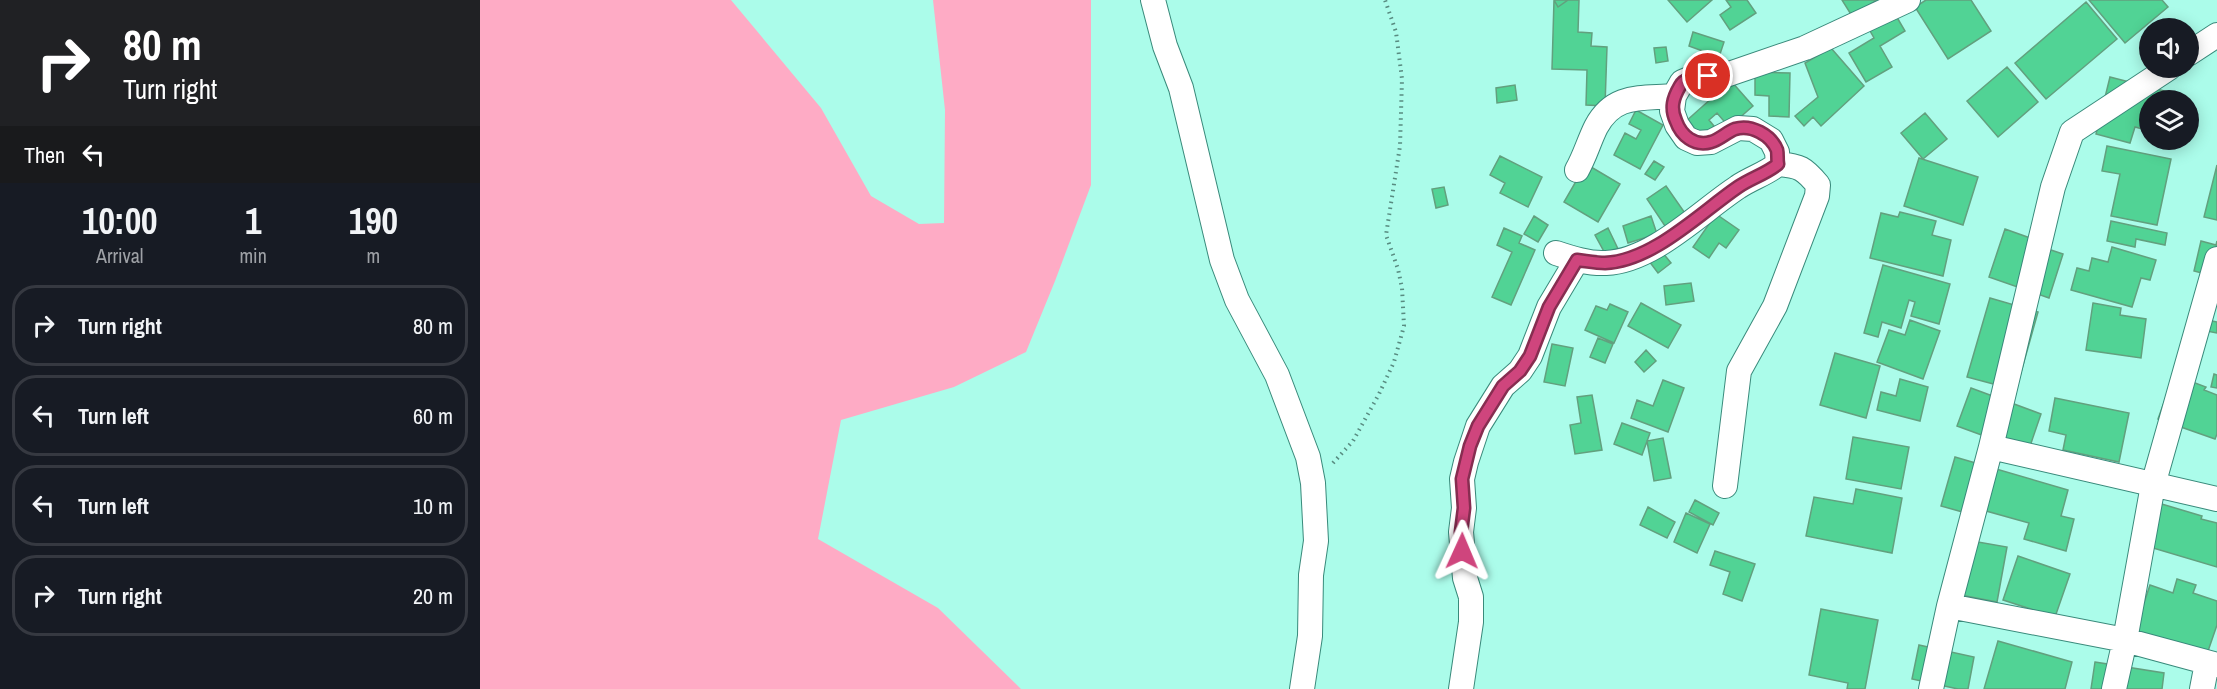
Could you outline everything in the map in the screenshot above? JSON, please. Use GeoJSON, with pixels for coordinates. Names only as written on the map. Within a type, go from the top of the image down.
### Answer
{"type":"FeatureCollection","features":[{"type":"Feature","properties":{"kind":"street"},"geometry":{"type":"LineString","coordinates":[[1153,0],[1165,46],[1180,88],[1222,260],[1238,300],[1277,375],[1308,457],[1313,483],[1316,541],[1311,575],[1310,636],[1302,689]]}},
{"type":"Feature","properties":{"kind":"street"},"geometry":{"type":"LineString","coordinates":[[1778,164],[1777,152],[1771,140],[1752,129],[1738,128],[1711,142],[1697,143],[1686,138],[1677,125],[1672,111],[1674,96],[1682,82],[1694,77],[1726,75],[1805,48],[1908,0]]}},
{"type":"Feature","properties":{"kind":"street"},"geometry":{"type":"LineString","coordinates":[[2199,47],[2217,35]]}},
{"type":"Feature","properties":{"kind":"street"},"geometry":{"type":"LineString","coordinates":[[1931,689],[1949,606],[1991,447],[2053,187],[2072,132],[2154,78]]}},
{"type":"Feature","properties":{"kind":"street"},"geometry":{"type":"LineString","coordinates":[[1577,170],[1596,129],[1610,107],[1628,100],[1674,96]]}},
{"type":"Feature","properties":{"kind":"street"},"geometry":{"type":"LineString","coordinates":[[1461,689],[1471,622],[1471,597],[1465,578],[1461,532],[1464,508],[1462,479],[1466,462],[1478,426],[1503,386],[1520,371],[1530,356],[1567,256],[1607,263],[1624,259],[1667,239],[1738,187],[1768,172],[1778,164],[1798,166],[1806,171],[1818,185],[1817,196],[1775,306],[1739,371],[1725,486]]}},
{"type":"Feature","properties":{"kind":"street"},"geometry":{"type":"LineString","coordinates":[[2114,689],[2153,485],[2217,259]]}},
{"type":"Feature","properties":{"kind":"street"},"geometry":{"type":"LineString","coordinates":[[1991,447],[2217,499]]}},
{"type":"Feature","properties":{"kind":"street"},"geometry":{"type":"LineString","coordinates":[[1949,606],[2125,640],[2212,664],[2202,689]]}},
{"type":"Feature","properties":{"kind":"path"},"geometry":{"type":"LineString","coordinates":[[1313,483],[1353,441],[1394,362],[1404,326],[1402,288],[1386,235],[1400,146],[1402,79],[1396,32],[1385,0]]}},
{"type":"Feature","properties":{"kind":"shaded area"},"geometry":{"type":"Polygon","coordinates":[[[480,0],[731,0],[821,108],[871,196],[919,224],[944,223],[945,110],[933,0],[1091,0],[1091,185],[1026,352],[954,387],[841,420],[818,539],[938,608],[1021,689],[480,689],[480,0]]]}},
{"type":"Feature","properties":{"kind":"building"},"geometry":{"type":"Polygon","coordinates":[[[1554,0],[1579,0],[1578,32],[1592,33],[1591,46],[1607,47],[1605,106],[1586,105],[1587,70],[1552,69],[1554,0]]]}},
{"type":"Feature","properties":{"kind":"building"},"geometry":{"type":"Polygon","coordinates":[[[1554,0],[1568,0],[1558,7],[1554,0]]]}},
{"type":"Feature","properties":{"kind":"building"},"geometry":{"type":"Polygon","coordinates":[[[1668,0],[1712,0],[1687,22],[1668,0]]]}},
{"type":"Feature","properties":{"kind":"building"},"geometry":{"type":"Polygon","coordinates":[[[1726,0],[1747,0],[1756,13],[1730,30],[1720,15],[1731,7],[1726,0]]]}},
{"type":"Feature","properties":{"kind":"building"},"geometry":{"type":"Polygon","coordinates":[[[1842,0],[1877,0],[1852,16],[1842,0]]]}},
{"type":"Feature","properties":{"kind":"building"},"geometry":{"type":"Polygon","coordinates":[[[1926,0],[1971,0],[1991,31],[1948,59],[1915,7],[1926,0]]]}},
{"type":"Feature","properties":{"kind":"building"},"geometry":{"type":"Polygon","coordinates":[[[2089,0],[2162,0],[2168,7],[2155,18],[2139,18],[2139,31],[2125,43],[2089,0]]]}},
{"type":"Feature","properties":{"kind":"building"},"geometry":{"type":"Polygon","coordinates":[[[2086,2],[2117,39],[2046,99],[2015,63],[2086,2]]]}},
{"type":"Feature","properties":{"kind":"building"},"geometry":{"type":"Polygon","coordinates":[[[1895,14],[1905,31],[1880,46],[1892,67],[1866,82],[1849,53],[1874,38],[1869,29],[1895,14]]]}},
{"type":"Feature","properties":{"kind":"building"},"geometry":{"type":"Polygon","coordinates":[[[1693,32],[1724,42],[1719,57],[1689,46],[1693,32]]]}},
{"type":"Feature","properties":{"kind":"building"},"geometry":{"type":"Polygon","coordinates":[[[1666,47],[1668,61],[1656,63],[1654,48],[1666,47]]]}},
{"type":"Feature","properties":{"kind":"building"},"geometry":{"type":"Polygon","coordinates":[[[1831,48],[1864,86],[1821,126],[1813,117],[1804,126],[1795,116],[1818,97],[1805,63],[1831,48]]]}},
{"type":"Feature","properties":{"kind":"building"},"geometry":{"type":"Polygon","coordinates":[[[2007,67],[2038,102],[1998,137],[1967,101],[2007,67]]]}},
{"type":"Feature","properties":{"kind":"building"},"geometry":{"type":"Polygon","coordinates":[[[1755,72],[1790,73],[1789,117],[1769,116],[1769,96],[1755,95],[1755,72]]]}},
{"type":"Feature","properties":{"kind":"building"},"geometry":{"type":"Polygon","coordinates":[[[2110,77],[2160,90],[2139,90],[2139,128],[2135,127],[2130,143],[2096,134],[2110,77]]]}},
{"type":"Feature","properties":{"kind":"building"},"geometry":{"type":"Polygon","coordinates":[[[1731,81],[1753,106],[1729,127],[1717,113],[1709,120],[1714,126],[1697,137],[1685,122],[1731,81]]]}},
{"type":"Feature","properties":{"kind":"building"},"geometry":{"type":"Polygon","coordinates":[[[1515,85],[1517,100],[1497,103],[1496,88],[1515,85]]]}},
{"type":"Feature","properties":{"kind":"building"},"geometry":{"type":"Polygon","coordinates":[[[1636,110],[1663,125],[1640,169],[1614,155],[1625,133],[1636,139],[1641,130],[1629,124],[1636,110]]]}},
{"type":"Feature","properties":{"kind":"building"},"geometry":{"type":"Polygon","coordinates":[[[1925,113],[1947,139],[1923,159],[1901,133],[1925,113]]]}},
{"type":"Feature","properties":{"kind":"building"},"geometry":{"type":"Polygon","coordinates":[[[2107,146],[2171,159],[2157,225],[2111,216],[2120,174],[2102,171],[2107,146]]]}},
{"type":"Feature","properties":{"kind":"building"},"geometry":{"type":"Polygon","coordinates":[[[1500,156],[1542,177],[1528,207],[1500,193],[1505,183],[1490,175],[1500,156]]]}},
{"type":"Feature","properties":{"kind":"building"},"geometry":{"type":"Polygon","coordinates":[[[1919,158],[1978,177],[1963,225],[1904,206],[1919,158]]]}},
{"type":"Feature","properties":{"kind":"building"},"geometry":{"type":"Polygon","coordinates":[[[1654,161],[1664,167],[1655,180],[1645,174],[1654,161]]]}},
{"type":"Feature","properties":{"kind":"building"},"geometry":{"type":"Polygon","coordinates":[[[1586,164],[1620,184],[1598,222],[1564,202],[1586,164]]]}},
{"type":"Feature","properties":{"kind":"building"},"geometry":{"type":"Polygon","coordinates":[[[2217,165],[2217,220],[2204,217],[2217,165]]]}},
{"type":"Feature","properties":{"kind":"building"},"geometry":{"type":"Polygon","coordinates":[[[1666,186],[1687,216],[1667,229],[1647,199],[1666,186]]]}},
{"type":"Feature","properties":{"kind":"building"},"geometry":{"type":"Polygon","coordinates":[[[1444,187],[1448,205],[1436,208],[1432,189],[1444,187]]]}},
{"type":"Feature","properties":{"kind":"building"},"geometry":{"type":"Polygon","coordinates":[[[1900,212],[1936,221],[1932,235],[1951,240],[1943,276],[1870,258],[1881,213],[1898,217],[1900,212]]]}},
{"type":"Feature","properties":{"kind":"building"},"geometry":{"type":"Polygon","coordinates":[[[1716,214],[1739,230],[1726,248],[1719,243],[1709,258],[1693,247],[1716,214]]]}},
{"type":"Feature","properties":{"kind":"building"},"geometry":{"type":"Polygon","coordinates":[[[1534,216],[1548,225],[1538,242],[1524,234],[1534,216]]]}},
{"type":"Feature","properties":{"kind":"building"},"geometry":{"type":"Polygon","coordinates":[[[1651,216],[1657,234],[1628,243],[1623,226],[1651,216]]]}},
{"type":"Feature","properties":{"kind":"building"},"geometry":{"type":"Polygon","coordinates":[[[2111,221],[2167,233],[2165,245],[2136,239],[2135,247],[2107,241],[2111,221]]]}},
{"type":"Feature","properties":{"kind":"building"},"geometry":{"type":"Polygon","coordinates":[[[1504,228],[1522,236],[1519,243],[1535,250],[1511,305],[1492,297],[1512,252],[1497,245],[1504,228]]]}},
{"type":"Feature","properties":{"kind":"building"},"geometry":{"type":"Polygon","coordinates":[[[1608,228],[1619,251],[1607,257],[1595,235],[1608,228]]]}},
{"type":"Feature","properties":{"kind":"building"},"geometry":{"type":"Polygon","coordinates":[[[2005,229],[2044,243],[2042,247],[2063,254],[2049,298],[1989,277],[2005,229]]]}},
{"type":"Feature","properties":{"kind":"building"},"geometry":{"type":"Polygon","coordinates":[[[2201,241],[2216,245],[2217,241],[2217,277],[2194,271],[2201,241]]]}},
{"type":"Feature","properties":{"kind":"building"},"geometry":{"type":"Polygon","coordinates":[[[1658,247],[1671,263],[1658,273],[1646,257],[1658,247]]]}},
{"type":"Feature","properties":{"kind":"building"},"geometry":{"type":"Polygon","coordinates":[[[2112,247],[2156,260],[2150,280],[2141,278],[2132,307],[2071,290],[2077,268],[2089,271],[2092,258],[2108,262],[2112,247]]]}},
{"type":"Feature","properties":{"kind":"building"},"geometry":{"type":"Polygon","coordinates":[[[1883,265],[1950,284],[1939,324],[1911,316],[1915,302],[1909,300],[1901,328],[1882,322],[1878,337],[1864,333],[1883,265]]]}},
{"type":"Feature","properties":{"kind":"building"},"geometry":{"type":"Polygon","coordinates":[[[1691,283],[1694,301],[1666,305],[1664,286],[1691,283]]]}},
{"type":"Feature","properties":{"kind":"building"},"geometry":{"type":"Polygon","coordinates":[[[1990,298],[2038,312],[2016,390],[1967,377],[1990,298]]]}},
{"type":"Feature","properties":{"kind":"building"},"geometry":{"type":"Polygon","coordinates":[[[1641,303],[1681,325],[1668,348],[1628,326],[1641,303]]]}},
{"type":"Feature","properties":{"kind":"building"},"geometry":{"type":"Polygon","coordinates":[[[2093,303],[2121,308],[2120,315],[2146,319],[2141,358],[2086,350],[2093,303]]]}},
{"type":"Feature","properties":{"kind":"building"},"geometry":{"type":"Polygon","coordinates":[[[1610,304],[1628,312],[1614,343],[1585,330],[1596,306],[1607,310],[1610,304]]]}},
{"type":"Feature","properties":{"kind":"building"},"geometry":{"type":"Polygon","coordinates":[[[2193,317],[2217,322],[2217,333],[2191,328],[2193,317]]]}},
{"type":"Feature","properties":{"kind":"building"},"geometry":{"type":"Polygon","coordinates":[[[1910,320],[1940,331],[1923,379],[1877,362],[1889,330],[1905,335],[1910,320]]]}},
{"type":"Feature","properties":{"kind":"building"},"geometry":{"type":"Polygon","coordinates":[[[1598,338],[1613,344],[1605,363],[1590,357],[1598,338]]]}},
{"type":"Feature","properties":{"kind":"building"},"geometry":{"type":"Polygon","coordinates":[[[1552,344],[1573,348],[1565,386],[1544,382],[1552,344]]]}},
{"type":"Feature","properties":{"kind":"building"},"geometry":{"type":"Polygon","coordinates":[[[1646,350],[1656,361],[1644,372],[1635,362],[1646,350]]]}},
{"type":"Feature","properties":{"kind":"building"},"geometry":{"type":"Polygon","coordinates":[[[1835,353],[1880,366],[1866,418],[1820,405],[1835,353]]]}},
{"type":"Feature","properties":{"kind":"building"},"geometry":{"type":"Polygon","coordinates":[[[2214,374],[2217,375],[2217,388],[2211,387],[2214,374]]]}},
{"type":"Feature","properties":{"kind":"building"},"geometry":{"type":"Polygon","coordinates":[[[2174,375],[2206,387],[2204,390],[2217,395],[2215,439],[2158,419],[2174,375]]]}},
{"type":"Feature","properties":{"kind":"building"},"geometry":{"type":"Polygon","coordinates":[[[1900,379],[1928,387],[1920,421],[1877,410],[1881,392],[1896,396],[1900,379]]]}},
{"type":"Feature","properties":{"kind":"building"},"geometry":{"type":"Polygon","coordinates":[[[1663,380],[1684,388],[1668,432],[1631,418],[1637,400],[1653,406],[1663,380]]]}},
{"type":"Feature","properties":{"kind":"building"},"geometry":{"type":"Polygon","coordinates":[[[1971,388],[2041,414],[2028,452],[1957,426],[1971,388]]]}},
{"type":"Feature","properties":{"kind":"building"},"geometry":{"type":"Polygon","coordinates":[[[1592,395],[1602,450],[1575,454],[1570,425],[1581,423],[1577,397],[1592,395]]]}},
{"type":"Feature","properties":{"kind":"building"},"geometry":{"type":"Polygon","coordinates":[[[2055,398],[2129,413],[2119,462],[2063,450],[2066,435],[2049,431],[2055,398]]]}},
{"type":"Feature","properties":{"kind":"building"},"geometry":{"type":"Polygon","coordinates":[[[1622,423],[1650,433],[1642,455],[1614,444],[1622,423]]]}},
{"type":"Feature","properties":{"kind":"building"},"geometry":{"type":"Polygon","coordinates":[[[1853,437],[1909,447],[1901,489],[1846,479],[1853,437]]]}},
{"type":"Feature","properties":{"kind":"building"},"geometry":{"type":"Polygon","coordinates":[[[1663,438],[1671,478],[1654,481],[1647,441],[1663,438]]]}},
{"type":"Feature","properties":{"kind":"building"},"geometry":{"type":"Polygon","coordinates":[[[1955,457],[2068,490],[2061,516],[2074,519],[2066,551],[2024,539],[2029,523],[1986,511],[1984,518],[1941,506],[1955,457]]]}},
{"type":"Feature","properties":{"kind":"building"},"geometry":{"type":"Polygon","coordinates":[[[1856,489],[1902,498],[1892,553],[1806,536],[1814,497],[1853,504],[1856,489]]]}},
{"type":"Feature","properties":{"kind":"building"},"geometry":{"type":"Polygon","coordinates":[[[1695,500],[1719,513],[1713,525],[1689,512],[1695,500]]]}},
{"type":"Feature","properties":{"kind":"building"},"geometry":{"type":"Polygon","coordinates":[[[2155,502],[2202,516],[2201,519],[2217,523],[2217,567],[2143,545],[2155,502]]]}},
{"type":"Feature","properties":{"kind":"building"},"geometry":{"type":"Polygon","coordinates":[[[1648,507],[1675,522],[1667,538],[1640,525],[1648,507]]]}},
{"type":"Feature","properties":{"kind":"building"},"geometry":{"type":"Polygon","coordinates":[[[1686,513],[1710,524],[1697,553],[1674,542],[1686,513]]]}},
{"type":"Feature","properties":{"kind":"building"},"geometry":{"type":"Polygon","coordinates":[[[1955,538],[2007,547],[1997,602],[1945,592],[1955,538]]]}},
{"type":"Feature","properties":{"kind":"building"},"geometry":{"type":"Polygon","coordinates":[[[1715,551],[1755,564],[1742,601],[1723,594],[1730,572],[1710,565],[1715,551]]]}},
{"type":"Feature","properties":{"kind":"building"},"geometry":{"type":"Polygon","coordinates":[[[2018,556],[2070,574],[2055,617],[2003,600],[2018,556]]]}},
{"type":"Feature","properties":{"kind":"building"},"geometry":{"type":"Polygon","coordinates":[[[2177,579],[2196,585],[2193,593],[2217,601],[2217,625],[2207,654],[2135,630],[2150,585],[2173,593],[2177,579]]]}},
{"type":"Feature","properties":{"kind":"building"},"geometry":{"type":"Polygon","coordinates":[[[1821,609],[1878,620],[1865,689],[1847,689],[1848,683],[1809,675],[1821,609]]]}},
{"type":"Feature","properties":{"kind":"building"},"geometry":{"type":"Polygon","coordinates":[[[1998,641],[2072,662],[2065,689],[1984,689],[1998,641]]]}},
{"type":"Feature","properties":{"kind":"building"},"geometry":{"type":"Polygon","coordinates":[[[1919,645],[1974,657],[1968,689],[1912,679],[1919,645]]]}},
{"type":"Feature","properties":{"kind":"building"},"geometry":{"type":"Polygon","coordinates":[[[2095,662],[2164,673],[2162,689],[2091,689],[2095,662]]]}},
{"type":"Feature","properties":{"kind":"route"},"geometry":{"type":"LineString","coordinates":[[1462,551],[1461,532],[1464,508],[1462,479],[1470,446],[1478,426],[1503,386],[1520,371],[1530,356],[1549,307],[1577,260],[1607,263],[1644,251],[1667,239],[1738,187],[1768,172],[1778,164],[1777,152],[1771,140],[1752,129],[1738,128],[1711,142],[1697,143],[1686,138],[1677,125],[1672,111],[1674,96],[1682,82],[1694,77],[1708,76]]}}]}
